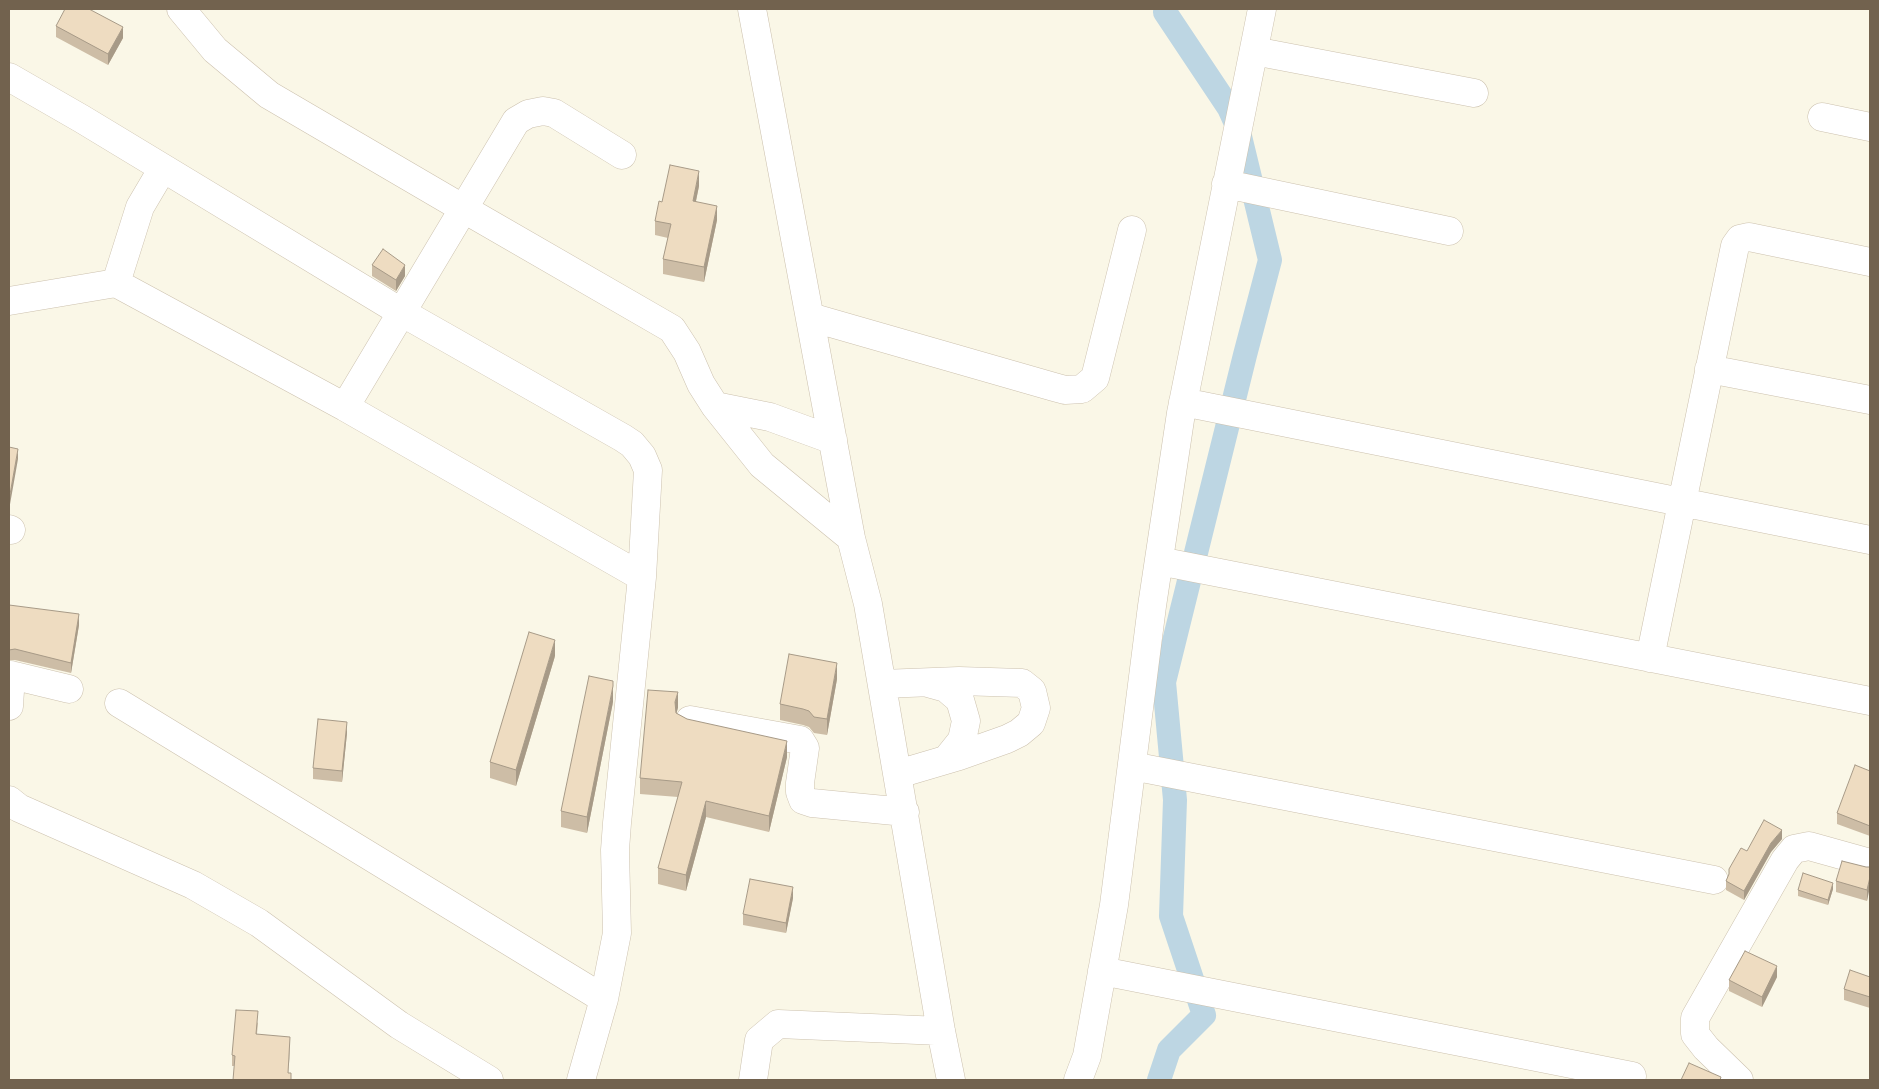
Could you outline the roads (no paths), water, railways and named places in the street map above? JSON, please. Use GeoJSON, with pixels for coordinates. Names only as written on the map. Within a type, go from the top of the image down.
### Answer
{"type":"FeatureCollection","features":[{"type":"Feature","properties":{"kind":"street"},"geometry":{"type":"LineString","coordinates":[[181,9],[215,50],[269,94],[672,329],[687,352],[701,384],[762,465],[851,538]]}},
{"type":"Feature","properties":{"kind":"street"},"geometry":{"type":"LineString","coordinates":[[752,9],[851,538],[868,604],[951,1080]]}},
{"type":"Feature","properties":{"kind":"street"},"geometry":{"type":"LineString","coordinates":[[1078,1080],[1087,1056],[1114,906],[1159,561],[1183,402],[1262,9]]}},
{"type":"Feature","properties":{"kind":"street"},"geometry":{"type":"LineString","coordinates":[[1254,51],[1474,93]]}},
{"type":"Feature","properties":{"kind":"street"},"geometry":{"type":"LineString","coordinates":[[9,77],[401,312],[632,444],[642,456],[648,470],[642,577],[615,850],[617,933],[604,999],[581,1080]]}},
{"type":"Feature","properties":{"kind":"street"},"geometry":{"type":"LineString","coordinates":[[346,407],[516,121],[528,114],[543,111],[554,113],[622,155]]}},
{"type":"Feature","properties":{"kind":"street"},"geometry":{"type":"LineString","coordinates":[[1822,116],[1870,127]]}},
{"type":"Feature","properties":{"kind":"street"},"geometry":{"type":"LineString","coordinates":[[116,283],[140,207],[163,168]]}},
{"type":"Feature","properties":{"kind":"street"},"geometry":{"type":"LineString","coordinates":[[1226,184],[1449,231]]}},
{"type":"Feature","properties":{"kind":"street"},"geometry":{"type":"LineString","coordinates":[[810,317],[1065,390],[1082,389],[1095,378],[1132,230]]}},
{"type":"Feature","properties":{"kind":"street"},"geometry":{"type":"LineString","coordinates":[[1650,658],[1735,246],[1740,239],[1749,237],[1870,262]]}},
{"type":"Feature","properties":{"kind":"street"},"geometry":{"type":"LineString","coordinates":[[9,301],[116,283],[346,407],[642,577]]}},
{"type":"Feature","properties":{"kind":"street"},"geometry":{"type":"LineString","coordinates":[[1709,369],[1870,400]]}},
{"type":"Feature","properties":{"kind":"street"},"geometry":{"type":"LineString","coordinates":[[1183,402],[1870,540]]}},
{"type":"Feature","properties":{"kind":"street"},"geometry":{"type":"LineString","coordinates":[[716,406],[770,417],[833,440]]}},
{"type":"Feature","properties":{"kind":"street"},"geometry":{"type":"LineString","coordinates":[[1159,561],[1870,701]]}},
{"type":"Feature","properties":{"kind":"street"},"geometry":{"type":"LineString","coordinates":[[9,706],[10,675],[69,689]]}},
{"type":"Feature","properties":{"kind":"street"},"geometry":{"type":"LineString","coordinates":[[882,684],[1009,681],[1022,683],[1032,691],[1036,708],[1031,723],[1019,733],[1007,739],[898,774]]}},
{"type":"Feature","properties":{"kind":"street"},"geometry":{"type":"LineString","coordinates":[[927,682],[946,688],[960,700],[966,721],[962,740],[946,760]]}},
{"type":"Feature","properties":{"kind":"street"},"geometry":{"type":"LineString","coordinates":[[119,703],[604,999]]}},
{"type":"Feature","properties":{"kind":"street"},"geometry":{"type":"LineString","coordinates":[[690,720],[800,740],[805,748],[800,783],[800,792],[803,800],[812,803],[905,812]]}},
{"type":"Feature","properties":{"kind":"street"},"geometry":{"type":"LineString","coordinates":[[1132,766],[1714,880]]}},
{"type":"Feature","properties":{"kind":"street"},"geometry":{"type":"LineString","coordinates":[[9,800],[19,808],[193,885],[259,922],[399,1024],[489,1080]]}},
{"type":"Feature","properties":{"kind":"street"},"geometry":{"type":"LineString","coordinates":[[1740,1080],[1706,1048],[1695,1034],[1695,1018],[1785,860],[1794,849],[1809,846],[1870,863]]}},
{"type":"Feature","properties":{"kind":"street"},"geometry":{"type":"LineString","coordinates":[[1102,971],[1632,1076]]}},
{"type":"Feature","properties":{"kind":"street"},"geometry":{"type":"LineString","coordinates":[[753,1080],[759,1040],[778,1024],[941,1031]]}},
{"type":"Feature","properties":{"kind":"waterway"},"geometry":{"type":"LineString","coordinates":[[1159,1080],[1169,1050],[1204,1015],[1171,916],[1175,800],[1164,682],[1270,260],[1238,128],[1229,108],[1165,12]]}}]}
